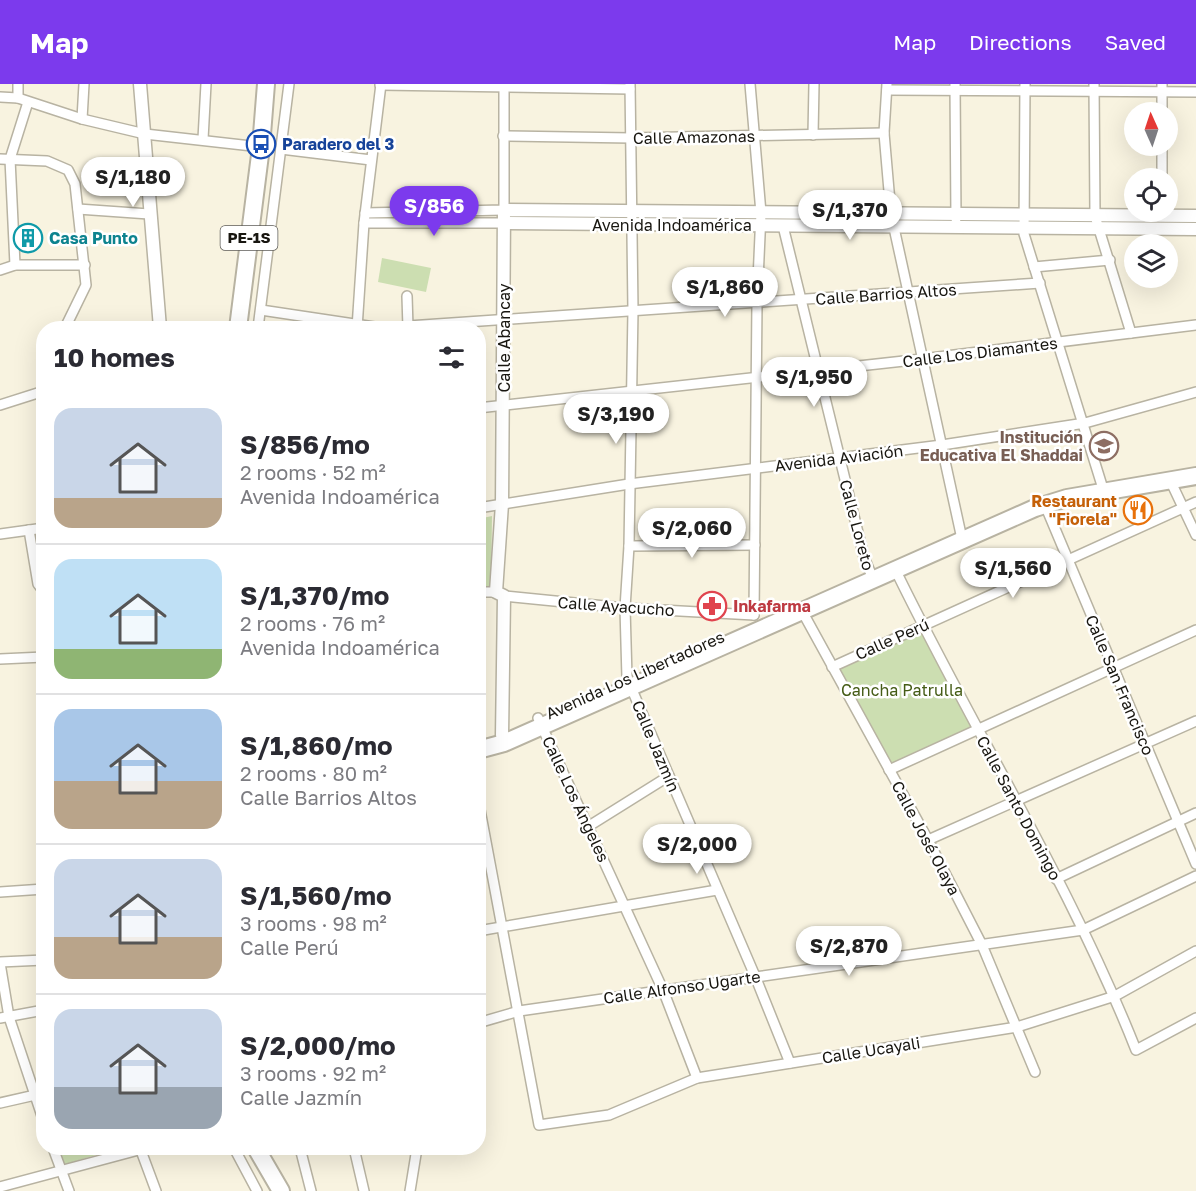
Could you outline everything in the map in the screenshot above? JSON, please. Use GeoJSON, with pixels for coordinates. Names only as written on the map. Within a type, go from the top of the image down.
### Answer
{"type":"FeatureCollection","features":[{"type":"Feature","properties":{"kind":"highway","name":"PE-1S"},"geometry":{"type":"LineString","coordinates":[[239,321],[261,147],[266,84]]}},
{"type":"Feature","properties":{"kind":"highway","name":"Avenida Los Libertadores"},"geometry":{"type":"LineString","coordinates":[[486,742],[540,722],[629,683],[758,621],[871,575],[1032,500],[1196,466]]}},
{"type":"Feature","properties":{"kind":"highway","name":"Avenida Los Libertadores"},"geometry":{"type":"LineString","coordinates":[[758,621],[802,610],[871,575],[896,569],[960,535],[1045,505],[1103,486],[1196,476]]}},
{"type":"Feature","properties":{"kind":"highway","name":"Avenida Los Libertadores"},"geometry":{"type":"LineString","coordinates":[[486,744],[504,743],[540,722]]}},
{"type":"Feature","properties":{"kind":"highway"},"geometry":{"type":"LineString","coordinates":[[260,1155],[281,1191]]}},
{"type":"Feature","properties":{"kind":"street"},"geometry":{"type":"LineString","coordinates":[[18,84],[18,98]]}},
{"type":"Feature","properties":{"kind":"street"},"geometry":{"type":"LineString","coordinates":[[82,119],[84,84]]}},
{"type":"Feature","properties":{"kind":"street"},"geometry":{"type":"LineString","coordinates":[[140,84],[159,321]]}},
{"type":"Feature","properties":{"kind":"street"},"geometry":{"type":"LineString","coordinates":[[202,140],[206,84]]}},
{"type":"Feature","properties":{"kind":"street"},"geometry":{"type":"LineString","coordinates":[[259,321],[289,84]]}},
{"type":"Feature","properties":{"kind":"street"},"geometry":{"type":"LineString","coordinates":[[750,84],[760,219],[755,469],[758,621]]}},
{"type":"Feature","properties":{"kind":"street"},"geometry":{"type":"LineString","coordinates":[[813,135],[814,84]]}},
{"type":"Feature","properties":{"kind":"street"},"geometry":{"type":"LineString","coordinates":[[357,321],[364,218],[380,85],[630,86]]}},
{"type":"Feature","properties":{"kind":"street","name":"Calle Abancay"},"geometry":{"type":"LineString","coordinates":[[502,735],[500,594],[504,405],[504,85]]}},
{"type":"Feature","properties":{"kind":"street","name":"Calle Jazmín"},"geometry":{"type":"LineString","coordinates":[[630,86],[633,310],[629,546],[625,608],[629,683],[790,1063]]}},
{"type":"Feature","properties":{"kind":"street"},"geometry":{"type":"LineString","coordinates":[[960,535],[942,445],[906,293],[891,214],[884,133],[887,87],[1162,88],[1196,92]]}},
{"type":"Feature","properties":{"kind":"street"},"geometry":{"type":"LineString","coordinates":[[1094,87],[1095,216],[1101,228],[1131,333]]}},
{"type":"Feature","properties":{"kind":"street"},"geometry":{"type":"LineString","coordinates":[[955,88],[956,221]]}},
{"type":"Feature","properties":{"kind":"street"},"geometry":{"type":"LineString","coordinates":[[1025,88],[1024,221],[1034,267],[1103,486]]}},
{"type":"Feature","properties":{"kind":"street"},"geometry":{"type":"LineString","coordinates":[[0,97],[18,98],[82,119],[145,134],[261,147]]}},
{"type":"Feature","properties":{"kind":"street"},"geometry":{"type":"LineString","coordinates":[[15,265],[5,159],[28,102]]}},
{"type":"Feature","properties":{"kind":"street","name":"Calle Amazonas"},"geometry":{"type":"LineString","coordinates":[[503,136],[631,138],[884,133]]}},
{"type":"Feature","properties":{"kind":"street"},"geometry":{"type":"LineString","coordinates":[[281,149],[371,160]]}},
{"type":"Feature","properties":{"kind":"street"},"geometry":{"type":"LineString","coordinates":[[5,159],[47,161],[68,170],[75,184],[86,285],[84,295],[69,321]]}},
{"type":"Feature","properties":{"kind":"street"},"geometry":{"type":"LineString","coordinates":[[78,209],[149,214]]}},
{"type":"Feature","properties":{"kind":"street","name":"Avenida Indoamérica"},"geometry":{"type":"LineString","coordinates":[[364,218],[504,217],[633,212],[760,219],[783,226],[893,226],[956,221],[1024,221],[1095,216],[1124,217]]}},
{"type":"Feature","properties":{"kind":"street","name":"Avenida Indoamérica"},"geometry":{"type":"LineString","coordinates":[[504,217],[633,225],[891,214],[956,221]]}},
{"type":"Feature","properties":{"kind":"street","name":"Avenida Indoamérica"},"geometry":{"type":"LineString","coordinates":[[1178,218],[1196,216]]}},
{"type":"Feature","properties":{"kind":"street","name":"Avenida Indoamérica"},"geometry":{"type":"LineString","coordinates":[[1024,221],[1101,228],[1142,222]]}},
{"type":"Feature","properties":{"kind":"street","name":"Avenida Indoamérica"},"geometry":{"type":"LineString","coordinates":[[1172,222],[1196,229]]}},
{"type":"Feature","properties":{"kind":"street","name":"Calle Loreto"},"geometry":{"type":"LineString","coordinates":[[783,226],[839,458],[871,575]]}},
{"type":"Feature","properties":{"kind":"street"},"geometry":{"type":"LineString","coordinates":[[1034,267],[1110,260]]}},
{"type":"Feature","properties":{"kind":"street"},"geometry":{"type":"LineString","coordinates":[[0,270],[15,265],[85,265]]}},
{"type":"Feature","properties":{"kind":"street","name":"Calle Barrios Altos"},"geometry":{"type":"LineString","coordinates":[[472,321],[1040,283]]}},
{"type":"Feature","properties":{"kind":"street"},"geometry":{"type":"LineString","coordinates":[[407,297],[408,321]]}},
{"type":"Feature","properties":{"kind":"street"},"geometry":{"type":"LineString","coordinates":[[261,310],[323,321]]}},
{"type":"Feature","properties":{"kind":"street","name":"Calle Los Diamantes"},"geometry":{"type":"LineString","coordinates":[[486,407],[922,359],[1196,325]]}},
{"type":"Feature","properties":{"kind":"street","name":"Avenida Aviación"},"geometry":{"type":"LineString","coordinates":[[486,507],[629,484],[942,445],[1084,423],[1196,392]]}},
{"type":"Feature","properties":{"kind":"street"},"geometry":{"type":"LineString","coordinates":[[0,405],[36,394]]}},
{"type":"Feature","properties":{"kind":"street"},"geometry":{"type":"LineString","coordinates":[[1170,480],[1196,535]]}},
{"type":"Feature","properties":{"kind":"street","name":"Calle Perú"},"geometry":{"type":"LineString","coordinates":[[832,667],[1196,502]]}},
{"type":"Feature","properties":{"kind":"street","name":"Calle San Francisco"},"geometry":{"type":"LineString","coordinates":[[1045,505],[1196,864]]}},
{"type":"Feature","properties":{"kind":"street"},"geometry":{"type":"LineString","coordinates":[[0,534],[36,529]]}},
{"type":"Feature","properties":{"kind":"street"},"geometry":{"type":"LineString","coordinates":[[29,530],[36,572]]}},
{"type":"Feature","properties":{"kind":"street"},"geometry":{"type":"LineString","coordinates":[[629,546],[755,545]]}},
{"type":"Feature","properties":{"kind":"street","name":"Calle Santo Domingo"},"geometry":{"type":"LineString","coordinates":[[896,569],[922,625],[1083,930],[1115,996],[1136,1050],[1196,1018]]}},
{"type":"Feature","properties":{"kind":"street","name":"Calle Ayacucho"},"geometry":{"type":"LineString","coordinates":[[486,593],[758,621]]}},
{"type":"Feature","properties":{"kind":"street","name":"Calle José Olaya"},"geometry":{"type":"LineString","coordinates":[[802,610],[928,840],[982,945],[1035,1072]]}},
{"type":"Feature","properties":{"kind":"street"},"geometry":{"type":"LineString","coordinates":[[889,770],[1196,630]]}},
{"type":"Feature","properties":{"kind":"street"},"geometry":{"type":"LineString","coordinates":[[0,658],[36,657]]}},
{"type":"Feature","properties":{"kind":"street"},"geometry":{"type":"LineString","coordinates":[[928,840],[1196,721]]}},
{"type":"Feature","properties":{"kind":"street","name":"Calle Los Ángeles"},"geometry":{"type":"LineString","coordinates":[[540,722],[663,990],[697,1078]]}},
{"type":"Feature","properties":{"kind":"street"},"geometry":{"type":"LineString","coordinates":[[589,826],[669,776]]}},
{"type":"Feature","properties":{"kind":"street"},"geometry":{"type":"LineString","coordinates":[[1056,879],[1196,813]]}},
{"type":"Feature","properties":{"kind":"street"},"geometry":{"type":"LineString","coordinates":[[486,842],[519,1011]]}},
{"type":"Feature","properties":{"kind":"street","name":"Calle Alfonso Ugarte"},"geometry":{"type":"LineString","coordinates":[[486,1021],[519,1011],[1083,930],[1196,876]]}},
{"type":"Feature","properties":{"kind":"street"},"geometry":{"type":"LineString","coordinates":[[0,892],[36,890]]}},
{"type":"Feature","properties":{"kind":"street"},"geometry":{"type":"LineString","coordinates":[[486,930],[717,890]]}},
{"type":"Feature","properties":{"kind":"street","name":"Calle Ucayali"},"geometry":{"type":"LineString","coordinates":[[519,1011],[539,1125],[609,1115],[697,1078],[1017,1027],[1115,996],[1196,951]]}},
{"type":"Feature","properties":{"kind":"street"},"geometry":{"type":"LineString","coordinates":[[36,960],[0,962],[5,1018],[36,1102]]}},
{"type":"Feature","properties":{"kind":"street"},"geometry":{"type":"LineString","coordinates":[[5,1018],[36,1012]]}},
{"type":"Feature","properties":{"kind":"street"},"geometry":{"type":"LineString","coordinates":[[0,1103],[36,1094]]}},
{"type":"Feature","properties":{"kind":"street"},"geometry":{"type":"LineString","coordinates":[[56,1155],[69,1191]]}},
{"type":"Feature","properties":{"kind":"street"},"geometry":{"type":"LineString","coordinates":[[0,1187],[115,1155]]}},
{"type":"Feature","properties":{"kind":"street"},"geometry":{"type":"LineString","coordinates":[[144,1155],[156,1191]]}},
{"type":"Feature","properties":{"kind":"street"},"geometry":{"type":"LineString","coordinates":[[238,1155],[257,1191]]}},
{"type":"Feature","properties":{"kind":"street"},"geometry":{"type":"LineString","coordinates":[[302,1155],[311,1191]]}},
{"type":"Feature","properties":{"kind":"street"},"geometry":{"type":"LineString","coordinates":[[356,1155],[364,1191]]}},
{"type":"Feature","properties":{"kind":"street"},"geometry":{"type":"LineString","coordinates":[[410,1191],[416,1155]]}},
{"type":"Feature","properties":{"kind":"green space"},"geometry":{"type":"Polygon","coordinates":[[[382,258],[431,268],[426,292],[378,282],[382,258]]]}},
{"type":"Feature","properties":{"kind":"green space"},"geometry":{"type":"Polygon","coordinates":[[[492,516],[491,587],[486,587],[486,517],[492,516]]]}},
{"type":"Feature","properties":{"kind":"green space","name":"Cancha Patrulla"},"geometry":{"type":"Polygon","coordinates":[[[921,631],[971,727],[891,764],[839,669],[921,631]]]}},
{"type":"Feature","properties":{"kind":"green space"},"geometry":{"type":"Polygon","coordinates":[[[59,1155],[96,1155],[62,1165],[59,1155]]]}},
{"type":"Feature","properties":{"kind":"place","name":"Paradero del 3"},"geometry":{"type":"Point","coordinates":[261,144]}},
{"type":"Feature","properties":{"kind":"place","name":"Casa Punto"},"geometry":{"type":"Point","coordinates":[28,238]}},
{"type":"Feature","properties":{"kind":"place","name":"Institución Educativa El Shaddai"},"geometry":{"type":"Point","coordinates":[1104,446]}},
{"type":"Feature","properties":{"kind":"place","name":"Restaurant \"Fiorela\""},"geometry":{"type":"Point","coordinates":[1138,510]}},
{"type":"Feature","properties":{"kind":"place","name":"Inkafarma"},"geometry":{"type":"Point","coordinates":[712,606]}}]}
